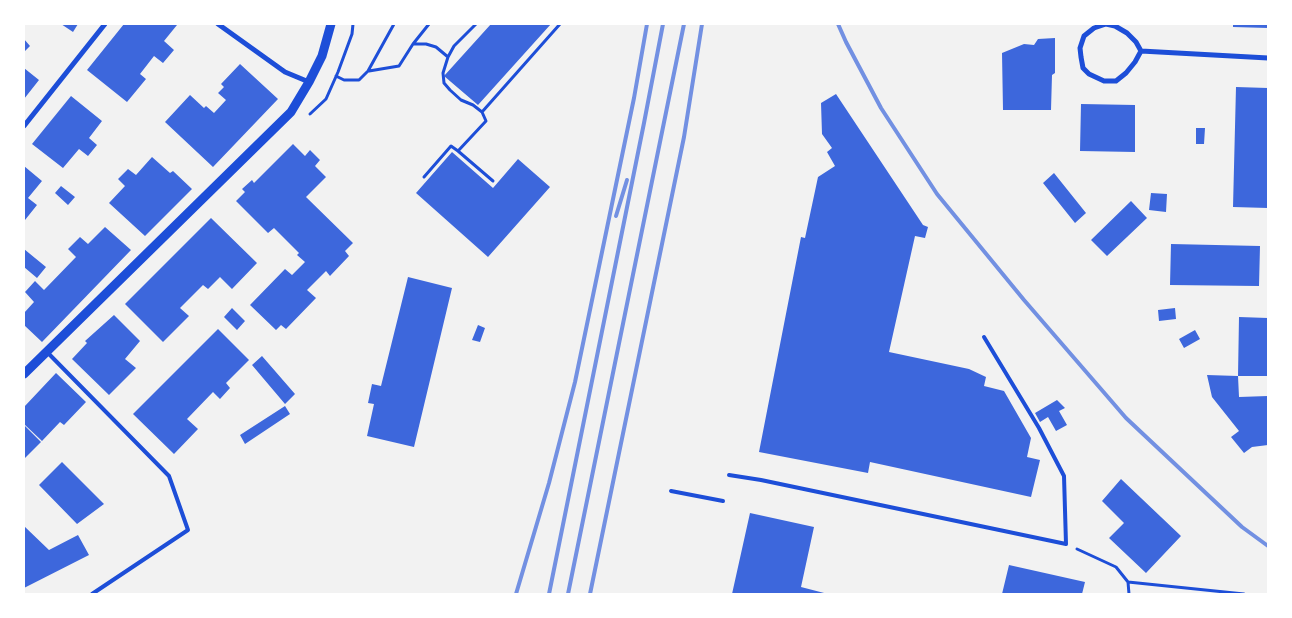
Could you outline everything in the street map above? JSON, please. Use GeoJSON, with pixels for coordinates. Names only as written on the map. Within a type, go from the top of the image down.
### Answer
{"type":"FeatureCollection","features":[{"type":"Feature","properties":{"kind":"street"},"geometry":{"type":"LineString","coordinates":[[24,126],[105,24]]}},
{"type":"Feature","properties":{"kind":"street"},"geometry":{"type":"LineString","coordinates":[[218,24],[285,72],[309,82]]}},
{"type":"Feature","properties":{"kind":"street"},"geometry":{"type":"LineString","coordinates":[[24,374],[291,112],[322,56],[331,24]]}},
{"type":"Feature","properties":{"kind":"street"},"geometry":{"type":"LineString","coordinates":[[1106,24],[1115,26],[1127,33],[1136,42],[1141,51],[1126,73],[1116,81],[1104,81],[1089,74],[1083,68],[1080,48],[1084,36],[1094,28],[1106,24]]}},
{"type":"Feature","properties":{"kind":"street"},"geometry":{"type":"LineString","coordinates":[[1141,51],[1268,58]]}},
{"type":"Feature","properties":{"kind":"lane"},"geometry":{"type":"LineString","coordinates":[[729,475],[761,480],[1066,544],[1064,476],[1039,428],[984,337]]}},
{"type":"Feature","properties":{"kind":"lane"},"geometry":{"type":"LineString","coordinates":[[47,351],[169,476],[188,530],[92,594]]}},
{"type":"Feature","properties":{"kind":"lane"},"geometry":{"type":"LineString","coordinates":[[671,491],[723,501]]}},
{"type":"Feature","properties":{"kind":"path"},"geometry":{"type":"LineString","coordinates":[[336,76],[344,80],[358,80],[368,71],[394,24]]}},
{"type":"Feature","properties":{"kind":"path"},"geometry":{"type":"LineString","coordinates":[[368,71],[399,66],[413,44],[430,24]]}},
{"type":"Feature","properties":{"kind":"path"},"geometry":{"type":"LineString","coordinates":[[458,151],[486,121],[482,112],[473,105],[461,100],[444,83],[443,73],[454,46],[476,24]]}},
{"type":"Feature","properties":{"kind":"path"},"geometry":{"type":"LineString","coordinates":[[482,112],[560,24]]}},
{"type":"Feature","properties":{"kind":"path"},"geometry":{"type":"LineString","coordinates":[[413,44],[426,44],[436,47],[448,57]]}},
{"type":"Feature","properties":{"kind":"path"},"geometry":{"type":"LineString","coordinates":[[424,177],[451,146],[493,181]]}},
{"type":"Feature","properties":{"kind":"path"},"geometry":{"type":"LineString","coordinates":[[1066,544],[1116,567],[1128,582],[1129,594]]}},
{"type":"Feature","properties":{"kind":"path"},"geometry":{"type":"LineString","coordinates":[[1128,582],[1244,594]]}},
{"type":"Feature","properties":{"kind":"building"},"geometry":{"type":"Polygon","coordinates":[[[61,24],[78,24],[73,32],[61,24]]]}},
{"type":"Feature","properties":{"kind":"building"},"geometry":{"type":"Polygon","coordinates":[[[124,24],[177,25],[164,41],[174,50],[163,63],[154,56],[140,74],[146,79],[127,102],[87,70],[124,24]]]}},
{"type":"Feature","properties":{"kind":"building"},"geometry":{"type":"Polygon","coordinates":[[[491,24],[551,24],[478,105],[444,76],[491,24]]]}},
{"type":"Feature","properties":{"kind":"building"},"geometry":{"type":"Polygon","coordinates":[[[1233,24],[1268,24],[1268,28],[1233,27],[1233,24]]]}},
{"type":"Feature","properties":{"kind":"building"},"geometry":{"type":"Polygon","coordinates":[[[1055,38],[1055,73],[1052,75],[1051,110],[1003,110],[1002,53],[1024,44],[1034,45],[1038,39],[1055,38]]]}},
{"type":"Feature","properties":{"kind":"building"},"geometry":{"type":"Polygon","coordinates":[[[24,39],[30,46],[24,52],[24,39]]]}},
{"type":"Feature","properties":{"kind":"building"},"geometry":{"type":"Polygon","coordinates":[[[240,64],[278,99],[213,167],[165,122],[190,95],[204,108],[206,106],[214,113],[226,100],[218,93],[224,87],[221,84],[240,64]]]}},
{"type":"Feature","properties":{"kind":"building"},"geometry":{"type":"Polygon","coordinates":[[[24,68],[39,80],[24,99],[24,68]]]}},
{"type":"Feature","properties":{"kind":"building"},"geometry":{"type":"Polygon","coordinates":[[[1236,87],[1268,88],[1268,208],[1233,207],[1236,87]]]}},
{"type":"Feature","properties":{"kind":"building"},"geometry":{"type":"Polygon","coordinates":[[[836,94],[923,225],[928,227],[925,238],[915,236],[889,352],[969,369],[986,377],[984,386],[1004,391],[1031,438],[1027,457],[1040,460],[1031,497],[870,462],[868,473],[759,452],[801,237],[805,238],[818,177],[835,166],[827,152],[832,148],[822,134],[821,103],[836,94]]]}},
{"type":"Feature","properties":{"kind":"building"},"geometry":{"type":"Polygon","coordinates":[[[71,96],[102,121],[89,138],[97,145],[88,156],[79,149],[63,168],[32,144],[71,96]]]}},
{"type":"Feature","properties":{"kind":"building"},"geometry":{"type":"Polygon","coordinates":[[[1081,104],[1135,105],[1135,152],[1080,151],[1081,104]]]}},
{"type":"Feature","properties":{"kind":"building"},"geometry":{"type":"Polygon","coordinates":[[[1196,128],[1205,128],[1204,144],[1196,144],[1196,128]]]}},
{"type":"Feature","properties":{"kind":"building"},"geometry":{"type":"Polygon","coordinates":[[[293,144],[305,156],[310,150],[320,160],[315,166],[326,177],[306,197],[353,243],[345,251],[349,256],[330,276],[326,271],[307,290],[316,298],[286,329],[281,325],[276,330],[250,305],[285,269],[292,275],[305,262],[297,255],[299,253],[274,228],[268,233],[236,201],[245,192],[242,189],[252,180],[254,183],[293,144]]]}},
{"type":"Feature","properties":{"kind":"building"},"geometry":{"type":"Polygon","coordinates":[[[452,152],[493,188],[518,159],[550,187],[488,257],[416,193],[452,152]]]}},
{"type":"Feature","properties":{"kind":"building"},"geometry":{"type":"Polygon","coordinates":[[[152,157],[170,173],[173,171],[192,189],[145,236],[109,203],[125,186],[118,179],[128,169],[136,175],[152,157]]]}},
{"type":"Feature","properties":{"kind":"building"},"geometry":{"type":"Polygon","coordinates":[[[24,166],[42,181],[28,198],[37,205],[25,220],[24,218],[24,166]]]}},
{"type":"Feature","properties":{"kind":"building"},"geometry":{"type":"Polygon","coordinates":[[[1054,173],[1086,213],[1075,223],[1043,183],[1054,173]]]}},
{"type":"Feature","properties":{"kind":"building"},"geometry":{"type":"Polygon","coordinates":[[[61,186],[75,197],[68,205],[55,193],[61,186]]]}},
{"type":"Feature","properties":{"kind":"building"},"geometry":{"type":"Polygon","coordinates":[[[1151,193],[1167,194],[1166,212],[1149,210],[1151,193]]]}},
{"type":"Feature","properties":{"kind":"building"},"geometry":{"type":"Polygon","coordinates":[[[1131,201],[1147,218],[1107,256],[1091,240],[1131,201]]]}},
{"type":"Feature","properties":{"kind":"building"},"geometry":{"type":"Polygon","coordinates":[[[211,218],[257,263],[232,289],[220,277],[208,289],[203,285],[180,308],[189,316],[163,342],[125,304],[211,218]]]}},
{"type":"Feature","properties":{"kind":"building"},"geometry":{"type":"Polygon","coordinates":[[[105,227],[131,250],[42,342],[24,325],[24,313],[34,302],[25,292],[35,281],[44,290],[76,257],[68,249],[80,237],[88,244],[105,227]]]}},
{"type":"Feature","properties":{"kind":"building"},"geometry":{"type":"Polygon","coordinates":[[[1171,244],[1260,246],[1259,286],[1170,285],[1171,244]]]}},
{"type":"Feature","properties":{"kind":"building"},"geometry":{"type":"Polygon","coordinates":[[[24,249],[46,267],[37,278],[24,267],[24,249]]]}},
{"type":"Feature","properties":{"kind":"building"},"geometry":{"type":"Polygon","coordinates":[[[408,277],[452,288],[414,447],[367,436],[374,404],[368,403],[372,384],[381,386],[408,277]]]}},
{"type":"Feature","properties":{"kind":"building"},"geometry":{"type":"Polygon","coordinates":[[[232,308],[245,321],[237,330],[224,317],[232,308]]]}},
{"type":"Feature","properties":{"kind":"building"},"geometry":{"type":"Polygon","coordinates":[[[1175,308],[1176,319],[1159,321],[1158,310],[1175,308]]]}},
{"type":"Feature","properties":{"kind":"building"},"geometry":{"type":"Polygon","coordinates":[[[114,315],[140,341],[125,359],[136,368],[109,395],[72,359],[87,343],[85,341],[114,315]]]}},
{"type":"Feature","properties":{"kind":"building"},"geometry":{"type":"Polygon","coordinates":[[[1239,317],[1268,318],[1268,376],[1238,376],[1239,317]]]}},
{"type":"Feature","properties":{"kind":"building"},"geometry":{"type":"Polygon","coordinates":[[[478,325],[485,328],[480,342],[472,340],[478,325]]]}},
{"type":"Feature","properties":{"kind":"building"},"geometry":{"type":"Polygon","coordinates":[[[218,329],[249,360],[226,383],[230,388],[220,399],[213,392],[187,419],[198,429],[174,454],[133,414],[218,329]]]}},
{"type":"Feature","properties":{"kind":"building"},"geometry":{"type":"Polygon","coordinates":[[[1195,330],[1200,339],[1184,348],[1179,339],[1195,330]]]}},
{"type":"Feature","properties":{"kind":"building"},"geometry":{"type":"Polygon","coordinates":[[[262,356],[295,394],[285,404],[252,365],[262,356]]]}},
{"type":"Feature","properties":{"kind":"building"},"geometry":{"type":"Polygon","coordinates":[[[56,373],[86,402],[64,425],[60,422],[42,441],[24,424],[24,407],[56,373]]]}},
{"type":"Feature","properties":{"kind":"building"},"geometry":{"type":"Polygon","coordinates":[[[1207,375],[1238,376],[1239,397],[1268,396],[1268,445],[1252,447],[1244,453],[1231,437],[1239,431],[1212,397],[1207,375]]]}},
{"type":"Feature","properties":{"kind":"building"},"geometry":{"type":"Polygon","coordinates":[[[1057,400],[1065,408],[1059,411],[1067,425],[1056,431],[1048,417],[1040,422],[1035,413],[1057,400]]]}},
{"type":"Feature","properties":{"kind":"building"},"geometry":{"type":"Polygon","coordinates":[[[285,406],[290,414],[245,444],[240,435],[285,406]]]}},
{"type":"Feature","properties":{"kind":"building"},"geometry":{"type":"Polygon","coordinates":[[[24,425],[41,442],[24,459],[24,425]]]}},
{"type":"Feature","properties":{"kind":"building"},"geometry":{"type":"Polygon","coordinates":[[[62,462],[104,504],[77,524],[39,485],[62,462]]]}},
{"type":"Feature","properties":{"kind":"building"},"geometry":{"type":"Polygon","coordinates":[[[1121,479],[1181,536],[1146,573],[1109,538],[1124,523],[1102,501],[1121,479]]]}},
{"type":"Feature","properties":{"kind":"building"},"geometry":{"type":"Polygon","coordinates":[[[750,513],[814,527],[801,587],[828,594],[732,594],[750,513]]]}},
{"type":"Feature","properties":{"kind":"building"},"geometry":{"type":"Polygon","coordinates":[[[24,526],[49,550],[78,535],[89,555],[24,588],[24,526]]]}},
{"type":"Feature","properties":{"kind":"building"},"geometry":{"type":"Polygon","coordinates":[[[1009,565],[1085,582],[1082,594],[1002,594],[1009,565]]]}},
{"type":"Feature","properties":{"kind":"railway"},"geometry":{"type":"LineString","coordinates":[[516,594],[549,483],[575,382],[634,98],[647,24]]}},
{"type":"Feature","properties":{"kind":"railway"},"geometry":{"type":"LineString","coordinates":[[549,594],[663,24]]}},
{"type":"Feature","properties":{"kind":"railway"},"geometry":{"type":"LineString","coordinates":[[568,594],[684,24]]}},
{"type":"Feature","properties":{"kind":"railway"},"geometry":{"type":"LineString","coordinates":[[590,594],[684,137],[702,24]]}},
{"type":"Feature","properties":{"kind":"railway"},"geometry":{"type":"LineString","coordinates":[[838,24],[881,108],[937,194],[1024,300],[1126,418],[1242,527],[1268,546]]}},
{"type":"Feature","properties":{"kind":"railway"},"geometry":{"type":"LineString","coordinates":[[616,216],[627,180]]}}]}
